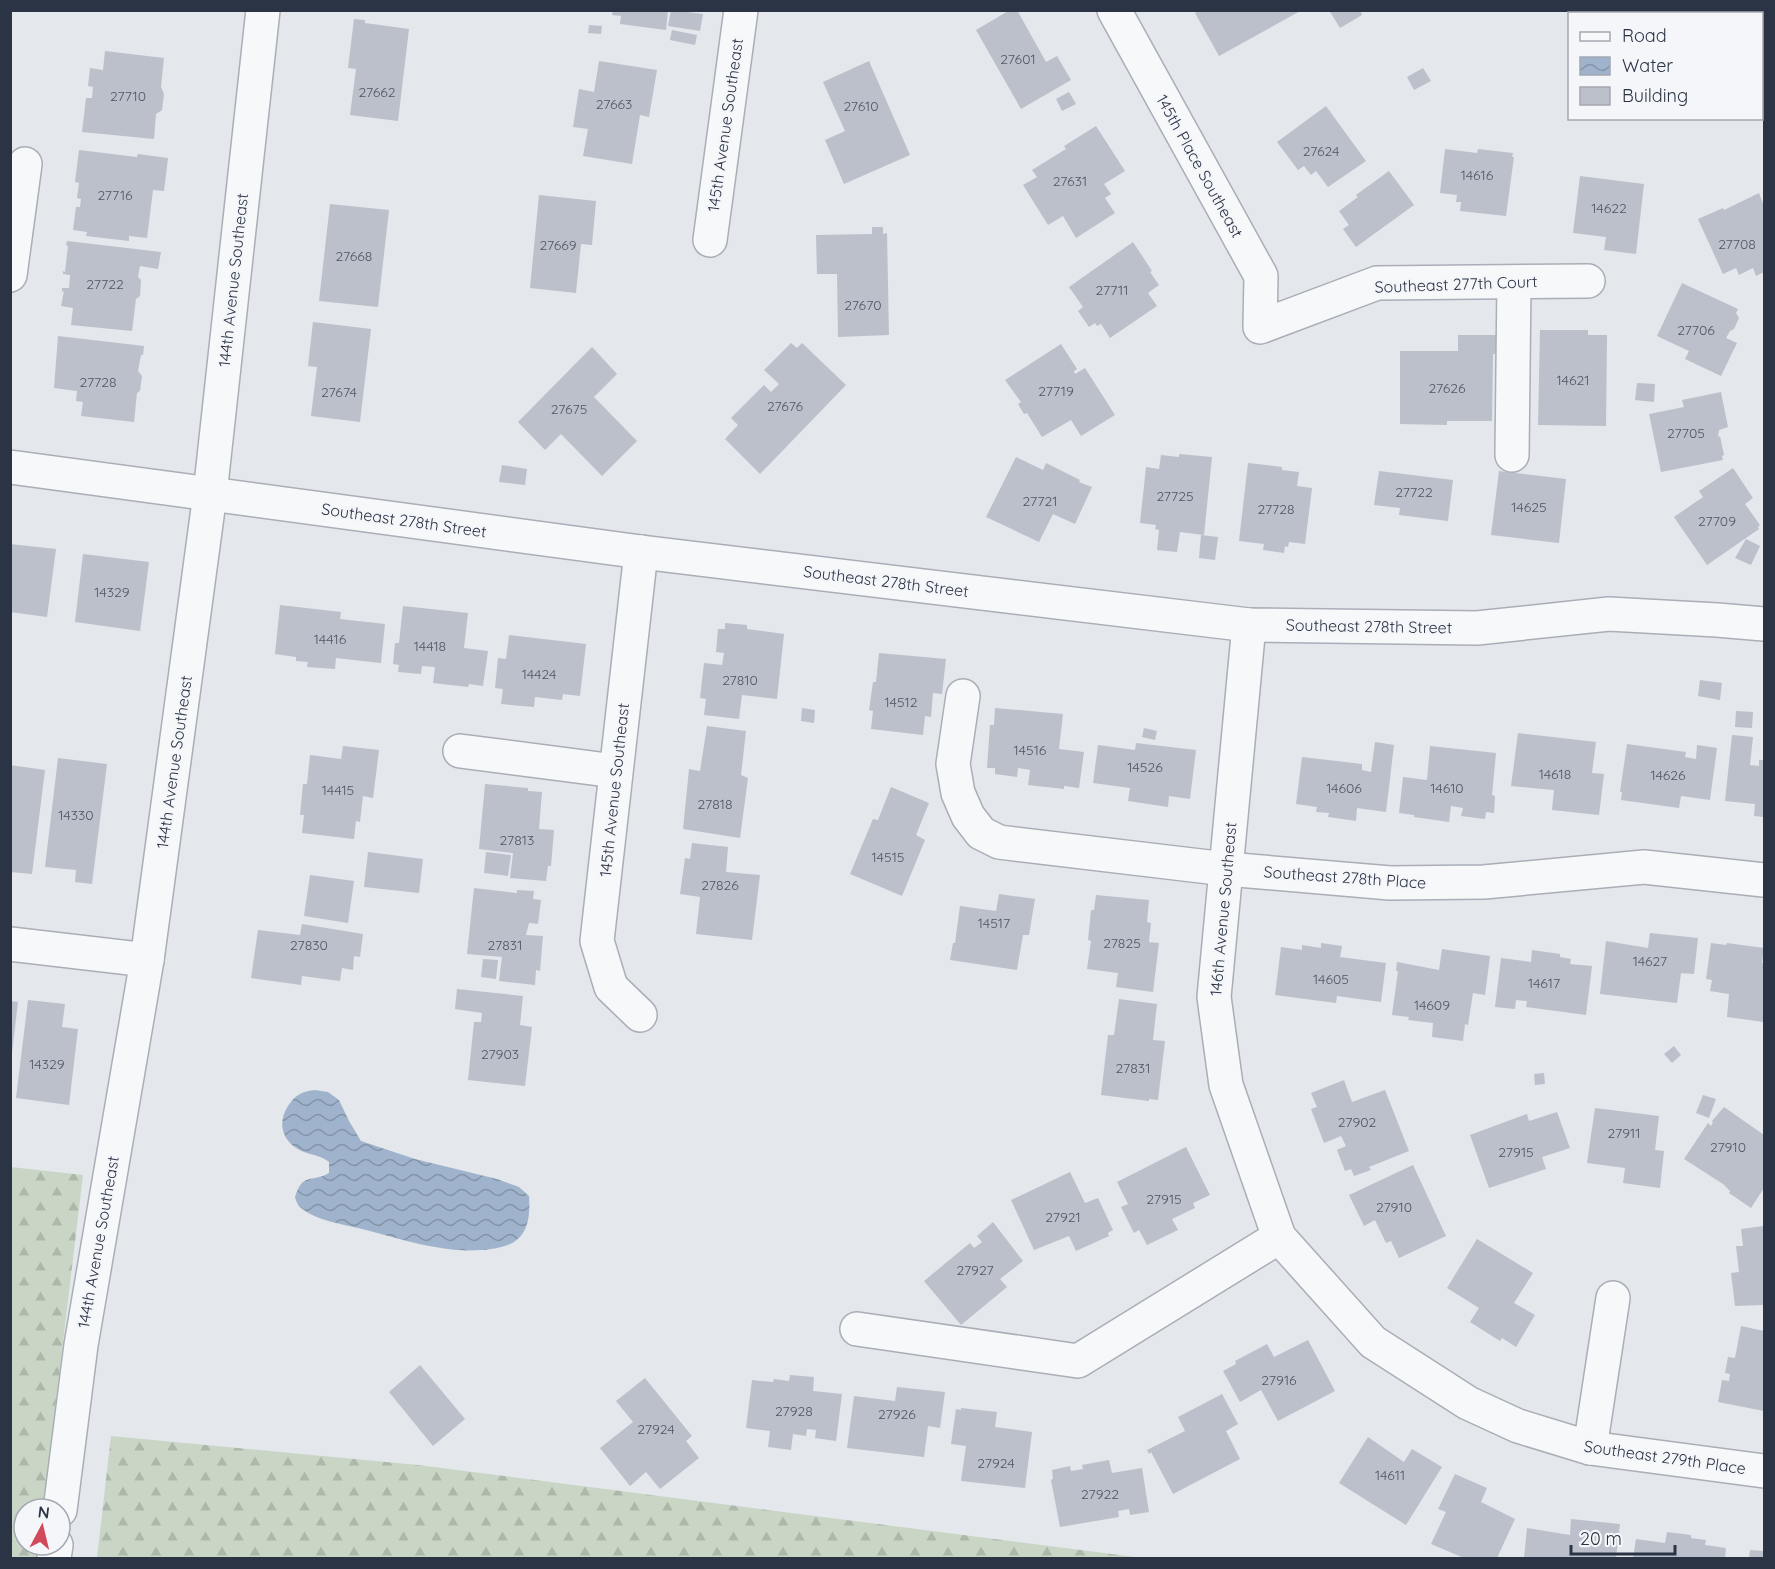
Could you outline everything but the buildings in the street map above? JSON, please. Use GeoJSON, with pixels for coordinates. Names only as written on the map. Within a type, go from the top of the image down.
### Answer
{"type":"FeatureCollection","features":[{"type":"Feature","properties":{"kind":"street","name":"144th Avenue Southeast"},"geometry":{"type":"LineString","coordinates":[[62,1497],[81,1345],[147,960],[210,494],[263,10]]}},
{"type":"Feature","properties":{"kind":"street","name":"145th Avenue Southeast"},"geometry":{"type":"LineString","coordinates":[[710,240],[741,10]]}},
{"type":"Feature","properties":{"kind":"street","name":"145th Place Southeast"},"geometry":{"type":"LineString","coordinates":[[1114,10],[1261,276],[1260,327]]}},
{"type":"Feature","properties":{"kind":"street"},"geometry":{"type":"LineString","coordinates":[[10,275],[25,164]]}},
{"type":"Feature","properties":{"kind":"street","name":"Southeast 277th Court"},"geometry":{"type":"LineString","coordinates":[[1260,327],[1377,283],[1588,281]]}},
{"type":"Feature","properties":{"kind":"street"},"geometry":{"type":"LineString","coordinates":[[1512,455],[1514,282]]}},
{"type":"Feature","properties":{"kind":"street","name":"Southeast 278th Street"},"geometry":{"type":"LineString","coordinates":[[10,468],[641,552],[1249,625],[1477,628],[1609,614],[1764,624]]}},
{"type":"Feature","properties":{"kind":"street","name":"145th Avenue Southeast"},"geometry":{"type":"LineString","coordinates":[[640,1015],[611,987],[597,941],[641,552]]}},
{"type":"Feature","properties":{"kind":"street","name":"146th Avenue Southeast"},"geometry":{"type":"LineString","coordinates":[[1249,625],[1214,998],[1226,1085],[1279,1237]]}},
{"type":"Feature","properties":{"kind":"street","name":"Southeast 278th Place"},"geometry":{"type":"LineString","coordinates":[[963,696],[953,764],[958,793],[974,825],[981,832],[999,842],[1226,869],[1390,883],[1484,882],[1644,867],[1764,880]]}},
{"type":"Feature","properties":{"kind":"street"},"geometry":{"type":"LineString","coordinates":[[460,751],[615,771]]}},
{"type":"Feature","properties":{"kind":"street"},"geometry":{"type":"LineString","coordinates":[[10,944],[147,960]]}},
{"type":"Feature","properties":{"kind":"street"},"geometry":{"type":"LineString","coordinates":[[857,1329],[1078,1361],[1279,1237]]}},
{"type":"Feature","properties":{"kind":"street","name":"Southeast 279th Place"},"geometry":{"type":"LineString","coordinates":[[1279,1237],[1373,1342],[1468,1403],[1518,1426],[1590,1448],[1764,1472]]}},
{"type":"Feature","properties":{"kind":"street"},"geometry":{"type":"LineString","coordinates":[[1590,1448],[1613,1298]]}},
{"type":"Feature","properties":{"kind":"green space"},"geometry":{"type":"Polygon","coordinates":[[[11,1167],[83,1175],[44,1497],[12,1497],[12,1557],[37,1558],[11,1558],[11,1167]]]}},
{"type":"Feature","properties":{"kind":"green space"},"geometry":{"type":"Polygon","coordinates":[[[111,1436],[418,1465],[1143,1558],[97,1558],[111,1436]]]}},
{"type":"Feature","properties":{"kind":"water"},"geometry":{"type":"Polygon","coordinates":[[[315,1090],[328,1092],[339,1100],[361,1141],[415,1159],[497,1179],[519,1187],[529,1196],[529,1215],[523,1233],[514,1242],[494,1249],[444,1249],[338,1224],[307,1212],[300,1207],[295,1197],[298,1189],[308,1179],[329,1173],[329,1162],[293,1146],[284,1134],[282,1121],[284,1113],[296,1096],[315,1090]]]}}]}
